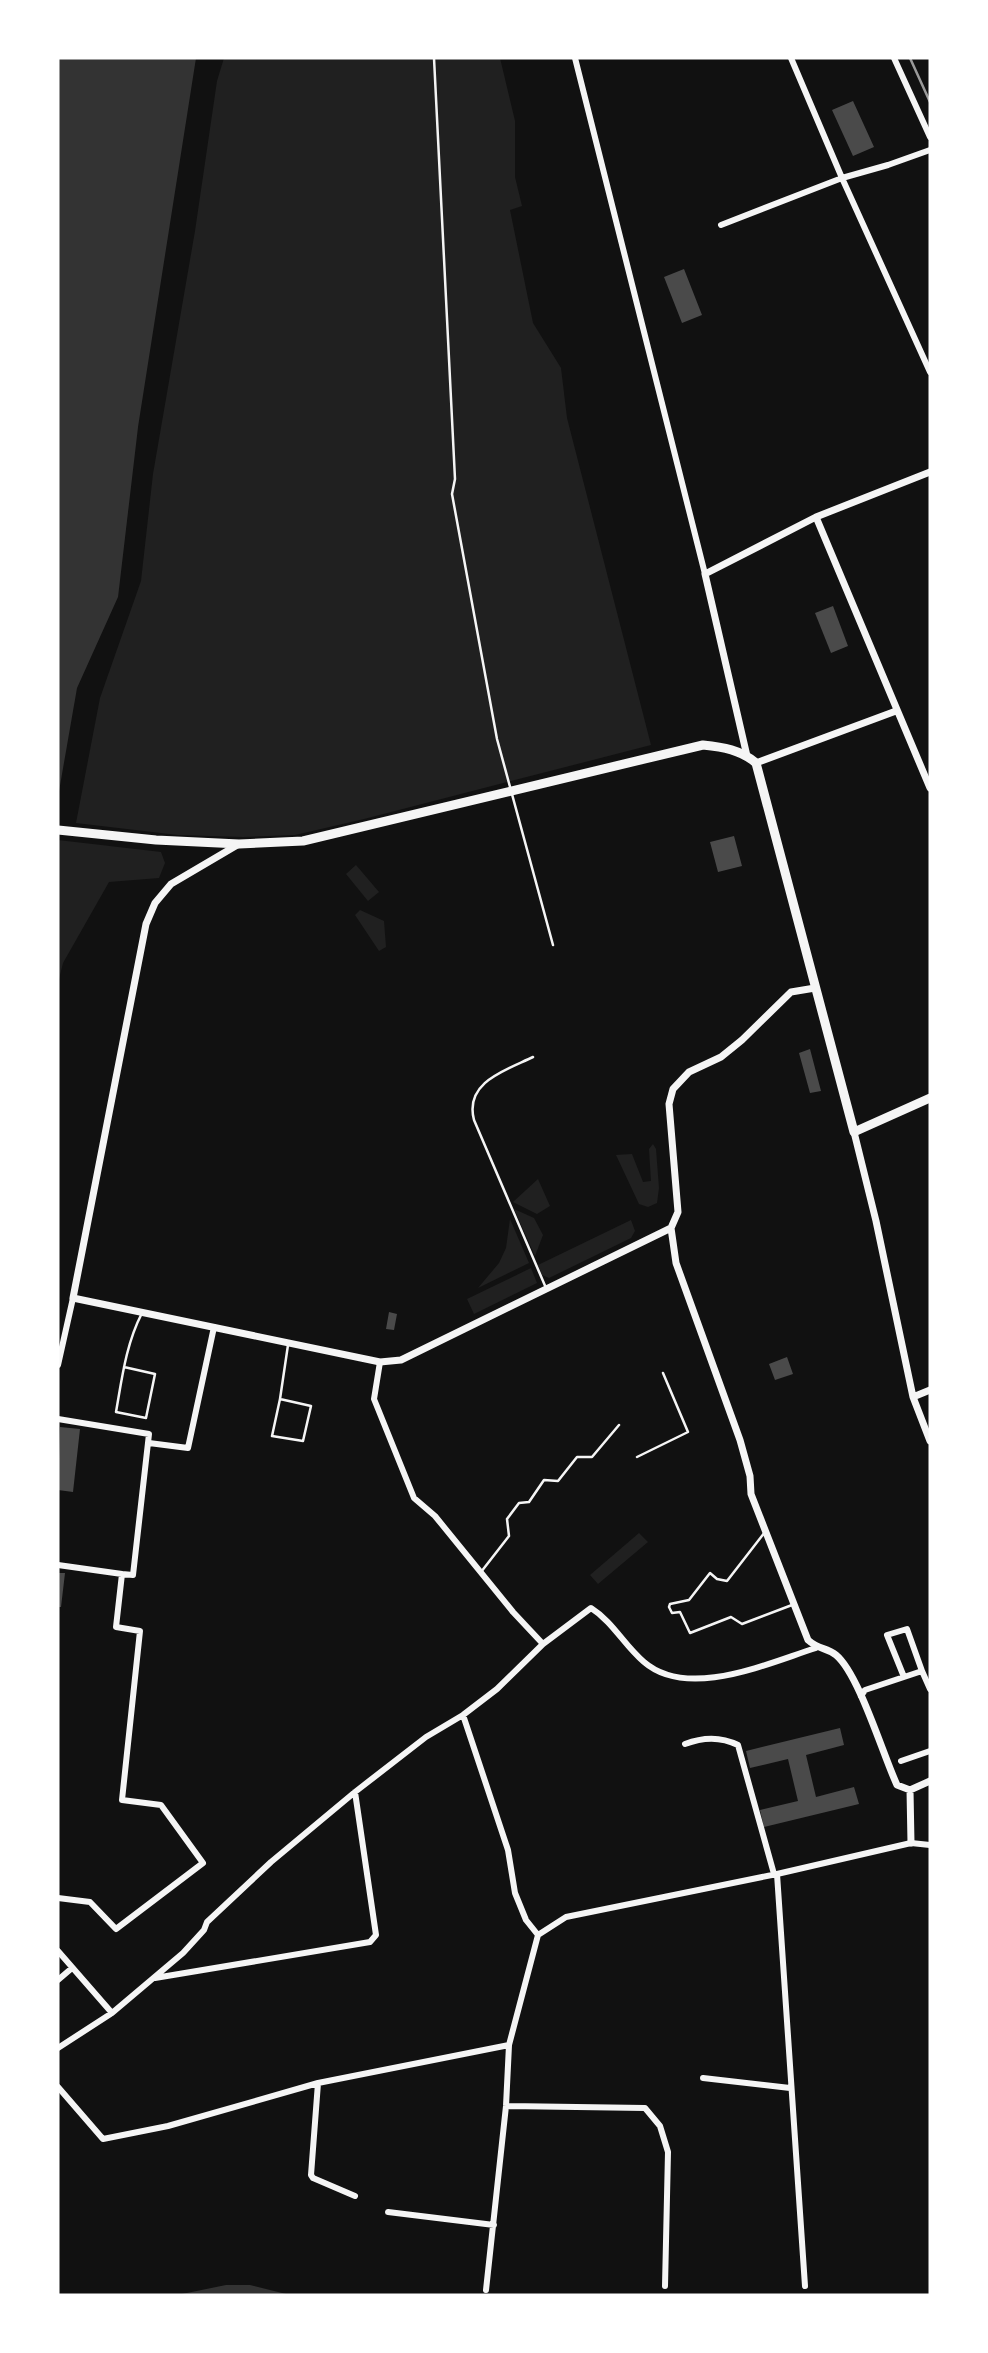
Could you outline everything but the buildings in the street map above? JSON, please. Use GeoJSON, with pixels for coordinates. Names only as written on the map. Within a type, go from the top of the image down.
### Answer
{"type":"FeatureCollection","features":[{"type":"Feature","properties":{"kind":"main road"},"geometry":{"type":"LineString","coordinates":[[58,831],[239,844],[303,841],[703,746],[725,747],[747,755],[756,763],[854,1132],[930,1098]]}},
{"type":"Feature","properties":{"kind":"street"},"geometry":{"type":"LineString","coordinates":[[575,58],[705,574],[747,755]]}},
{"type":"Feature","properties":{"kind":"street"},"geometry":{"type":"LineString","coordinates":[[791,58],[930,372]]}},
{"type":"Feature","properties":{"kind":"street"},"geometry":{"type":"LineString","coordinates":[[894,58],[930,137]]}},
{"type":"Feature","properties":{"kind":"street"},"geometry":{"type":"LineString","coordinates":[[721,225],[842,178],[930,150]]}},
{"type":"Feature","properties":{"kind":"street"},"geometry":{"type":"LineString","coordinates":[[705,574],[816,517],[930,472]]}},
{"type":"Feature","properties":{"kind":"street"},"geometry":{"type":"LineString","coordinates":[[816,517],[930,788]]}},
{"type":"Feature","properties":{"kind":"street"},"geometry":{"type":"LineString","coordinates":[[756,763],[896,711]]}},
{"type":"Feature","properties":{"kind":"street"},"geometry":{"type":"LineString","coordinates":[[58,1365],[146,924],[155,903],[171,884],[239,844]]}},
{"type":"Feature","properties":{"kind":"street"},"geometry":{"type":"LineString","coordinates":[[815,988],[791,992],[742,1040],[721,1057],[689,1072],[673,1089],[669,1118],[678,1212],[671,1228],[676,1263],[740,1440],[751,1476],[751,1494],[808,1640],[816,1648],[837,1656],[861,1696],[897,1785],[910,1790],[930,1781]]}},
{"type":"Feature","properties":{"kind":"street"},"geometry":{"type":"LineString","coordinates":[[854,1132],[876,1221],[913,1397],[930,1441]]}},
{"type":"Feature","properties":{"kind":"street"},"geometry":{"type":"LineString","coordinates":[[73,1297],[380,1362],[401,1360],[671,1228]]}},
{"type":"Feature","properties":{"kind":"street"},"geometry":{"type":"LineString","coordinates":[[149,1443],[188,1448],[214,1327]]}},
{"type":"Feature","properties":{"kind":"street"},"geometry":{"type":"LineString","coordinates":[[380,1362],[374,1399],[414,1498],[435,1516],[543,1644]]}},
{"type":"Feature","properties":{"kind":"street"},"geometry":{"type":"LineString","coordinates":[[913,1397],[930,1390]]}},
{"type":"Feature","properties":{"kind":"street"},"geometry":{"type":"LineString","coordinates":[[58,1419],[149,1434],[132,1575],[58,1565]]}},
{"type":"Feature","properties":{"kind":"street"},"geometry":{"type":"LineString","coordinates":[[58,1898],[90,1902],[116,1929],[203,1863],[161,1805],[122,1800],[140,1631],[116,1627],[122,1574]]}},
{"type":"Feature","properties":{"kind":"street"},"geometry":{"type":"LineString","coordinates":[[58,2048],[112,2013],[183,1953],[204,1930],[207,1922],[271,1862],[355,1792],[426,1737],[463,1715],[497,1689],[543,1644],[591,1608],[607,1618],[620,1637],[644,1662],[661,1674],[698,1678],[736,1674],[816,1648]]}},
{"type":"Feature","properties":{"kind":"street"},"geometry":{"type":"LineString","coordinates":[[904,1677],[887,1635],[907,1629],[930,1689]]}},
{"type":"Feature","properties":{"kind":"street"},"geometry":{"type":"LineString","coordinates":[[861,1696],[865,1690],[922,1671]]}},
{"type":"Feature","properties":{"kind":"street"},"geometry":{"type":"LineString","coordinates":[[463,1715],[508,1850],[515,1893],[526,1920],[538,1936]]}},
{"type":"Feature","properties":{"kind":"street"},"geometry":{"type":"LineString","coordinates":[[685,1744],[698,1739],[715,1738],[738,1745],[776,1874],[805,2286]]}},
{"type":"Feature","properties":{"kind":"street"},"geometry":{"type":"LineString","coordinates":[[901,1760],[930,1751]]}},
{"type":"Feature","properties":{"kind":"street"},"geometry":{"type":"LineString","coordinates":[[910,1790],[911,1843]]}},
{"type":"Feature","properties":{"kind":"street"},"geometry":{"type":"LineString","coordinates":[[153,1978],[370,1942],[376,1935],[355,1792]]}},
{"type":"Feature","properties":{"kind":"street"},"geometry":{"type":"LineString","coordinates":[[486,2290],[506,2106],[509,2045],[538,1936],[566,1917],[911,1843],[930,1845]]}},
{"type":"Feature","properties":{"kind":"street"},"geometry":{"type":"LineString","coordinates":[[58,1951],[112,2013]]}},
{"type":"Feature","properties":{"kind":"street"},"geometry":{"type":"LineString","coordinates":[[58,1980],[72,1968]]}},
{"type":"Feature","properties":{"kind":"street"},"geometry":{"type":"LineString","coordinates":[[58,2087],[103,2139],[168,2126],[318,2083],[509,2045]]}},
{"type":"Feature","properties":{"kind":"street"},"geometry":{"type":"LineString","coordinates":[[703,2078],[790,2088]]}},
{"type":"Feature","properties":{"kind":"street"},"geometry":{"type":"LineString","coordinates":[[318,2083],[311,2175],[313,2179],[355,2196]]}},
{"type":"Feature","properties":{"kind":"street"},"geometry":{"type":"LineString","coordinates":[[506,2106],[645,2108],[660,2126],[668,2152],[665,2286]]}},
{"type":"Feature","properties":{"kind":"street"},"geometry":{"type":"LineString","coordinates":[[388,2213],[494,2225]]}},
{"type":"Feature","properties":{"kind":"lane"},"geometry":{"type":"LineString","coordinates":[[434,58],[455,478],[452,495],[475,625],[510,791],[553,945]]}},
{"type":"Feature","properties":{"kind":"lane"},"geometry":{"type":"LineString","coordinates":[[533,1057],[492,1078],[474,1093],[470,1106],[546,1288]]}},
{"type":"Feature","properties":{"kind":"lane"},"geometry":{"type":"LineString","coordinates":[[124,1367],[155,1374],[146,1418],[116,1412],[124,1367],[131,1334],[142,1313]]}},
{"type":"Feature","properties":{"kind":"lane"},"geometry":{"type":"LineString","coordinates":[[280,1399],[311,1406],[303,1441],[272,1436],[289,1342]]}},
{"type":"Feature","properties":{"kind":"lane"},"geometry":{"type":"LineString","coordinates":[[637,1457],[688,1432],[663,1373]]}},
{"type":"Feature","properties":{"kind":"lane"},"geometry":{"type":"LineString","coordinates":[[481,1572],[509,1536],[507,1519],[519,1503],[529,1502],[544,1480],[558,1481],[577,1457],[592,1457],[619,1425]]}},
{"type":"Feature","properties":{"kind":"lane"},"geometry":{"type":"LineString","coordinates":[[766,1531],[727,1581],[717,1579],[710,1573],[689,1600],[670,1604],[669,1607],[672,1613],[680,1612],[690,1633],[731,1617],[742,1624],[795,1604]]}},
{"type":"Feature","properties":{"kind":"shaded area"},"geometry":{"type":"Polygon","coordinates":[[[58,58],[196,58],[138,427],[118,597],[77,688],[58,797],[58,58]]]}},
{"type":"Feature","properties":{"kind":"shaded area"},"geometry":{"type":"Polygon","coordinates":[[[224,58],[500,58],[515,121],[515,177],[522,206],[510,210],[533,323],[561,368],[567,418],[651,745],[295,835],[178,835],[76,823],[100,698],[141,581],[153,474],[195,231],[217,81],[224,58]]]}},
{"type":"Feature","properties":{"kind":"shaded area"},"geometry":{"type":"Polygon","coordinates":[[[58,840],[161,852],[165,863],[159,878],[109,882],[63,963],[58,983],[58,840]]]}},
{"type":"Feature","properties":{"kind":"shaded area"},"geometry":{"type":"Polygon","coordinates":[[[356,865],[379,892],[368,901],[346,874],[356,865]]]}},
{"type":"Feature","properties":{"kind":"shaded area"},"geometry":{"type":"Polygon","coordinates":[[[360,910],[384,921],[386,947],[379,951],[355,915],[360,910]]]}},
{"type":"Feature","properties":{"kind":"shaded area"},"geometry":{"type":"Polygon","coordinates":[[[653,1144],[656,1149],[659,1188],[657,1203],[648,1207],[639,1204],[616,1155],[632,1154],[643,1182],[651,1181],[649,1149],[653,1144]]]}},
{"type":"Feature","properties":{"kind":"shaded area"},"geometry":{"type":"Polygon","coordinates":[[[538,1179],[550,1206],[537,1214],[513,1202],[538,1179]]]}},
{"type":"Feature","properties":{"kind":"shaded area"},"geometry":{"type":"Polygon","coordinates":[[[514,1209],[534,1218],[543,1235],[535,1256],[514,1209]]]}},
{"type":"Feature","properties":{"kind":"shaded area"},"geometry":{"type":"Polygon","coordinates":[[[510,1219],[529,1263],[478,1288],[499,1263],[506,1248],[510,1219]]]}},
{"type":"Feature","properties":{"kind":"shaded area"},"geometry":{"type":"Polygon","coordinates":[[[631,1220],[635,1231],[631,1238],[549,1278],[542,1275],[538,1265],[631,1220]]]}},
{"type":"Feature","properties":{"kind":"shaded area"},"geometry":{"type":"Polygon","coordinates":[[[531,1268],[537,1283],[474,1314],[467,1299],[531,1268]]]}},
{"type":"Feature","properties":{"kind":"shaded area"},"geometry":{"type":"Polygon","coordinates":[[[639,1533],[648,1542],[598,1584],[590,1575],[639,1533]]]}},
{"type":"Feature","properties":{"kind":"shaded area"},"geometry":{"type":"Polygon","coordinates":[[[226,2285],[250,2285],[290,2295],[177,2295],[226,2285]]]}},
{"type":"Feature","properties":{"kind":"railway"},"geometry":{"type":"LineString","coordinates":[[910,58],[930,102]]}}]}
